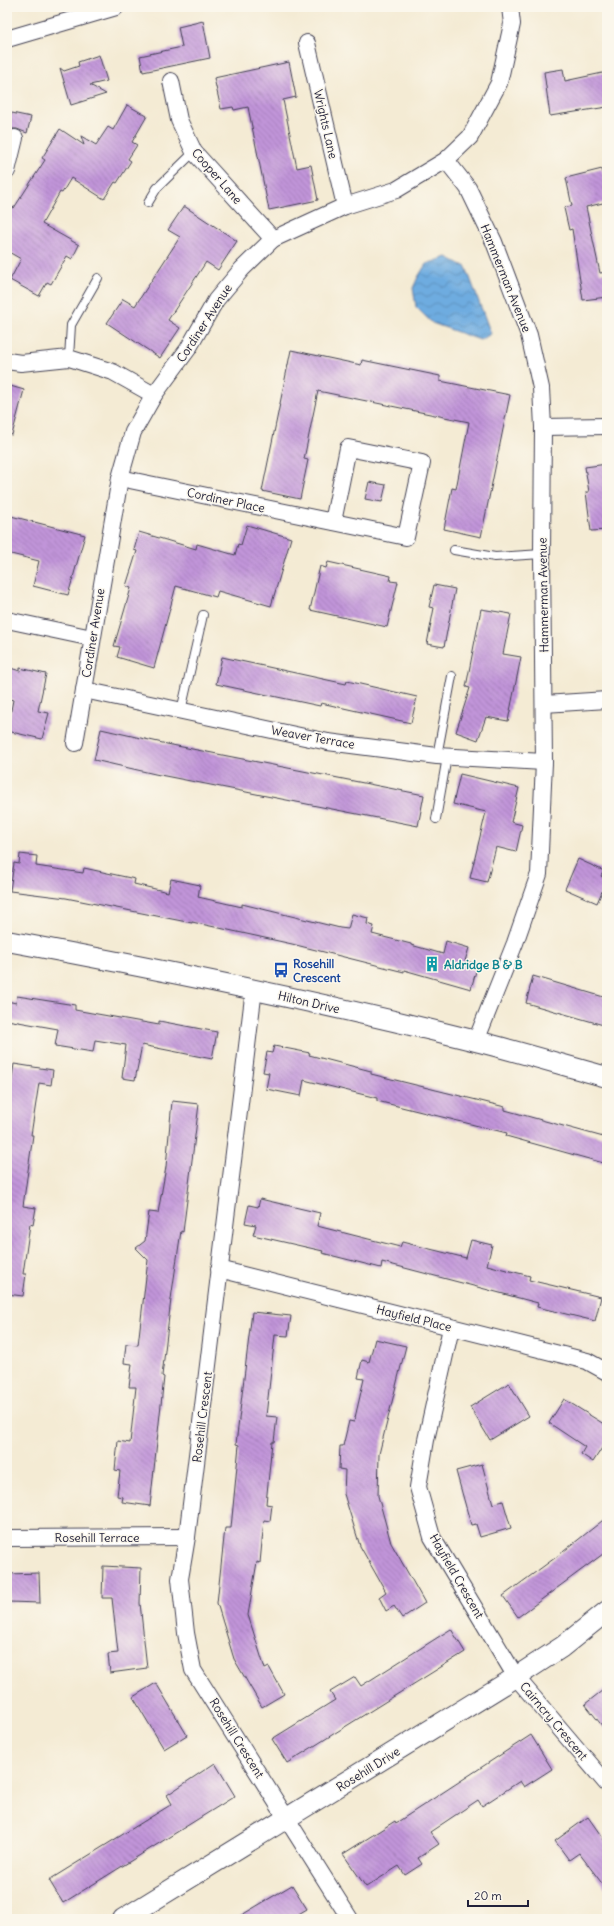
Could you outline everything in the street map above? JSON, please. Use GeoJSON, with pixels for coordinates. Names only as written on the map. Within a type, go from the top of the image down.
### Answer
{"type":"FeatureCollection","features":[{"type":"Feature","properties":{"kind":"street"},"geometry":{"type":"LineString","coordinates":[[7,39],[116,7]]}},
{"type":"Feature","properties":{"kind":"street","name":"Cordiner Avenue"},"geometry":{"type":"LineString","coordinates":[[75,743],[120,478],[133,432],[154,395],[188,350],[216,300],[242,269],[273,239],[345,206],[396,190],[446,160],[470,137],[499,83],[512,24],[510,7]]}},
{"type":"Feature","properties":{"kind":"street","name":"Wrights Lane"},"geometry":{"type":"LineString","coordinates":[[307,43],[345,206]]}},
{"type":"Feature","properties":{"kind":"street","name":"Cooper Lane"},"geometry":{"type":"LineString","coordinates":[[171,81],[179,120],[194,152],[273,239]]}},
{"type":"Feature","properties":{"kind":"street"},"geometry":{"type":"LineString","coordinates":[[7,171],[15,138]]}},
{"type":"Feature","properties":{"kind":"street","name":"Hammerman Avenue"},"geometry":{"type":"LineString","coordinates":[[446,160],[468,188],[494,242],[529,335],[541,388],[543,427],[542,554],[544,762],[539,874],[515,943],[476,1041]]}},
{"type":"Feature","properties":{"kind":"street"},"geometry":{"type":"LineString","coordinates":[[7,361],[21,362],[69,358],[113,372],[154,395]]}},
{"type":"Feature","properties":{"kind":"street"},"geometry":{"type":"LineString","coordinates":[[543,427],[607,426]]}},
{"type":"Feature","properties":{"kind":"street","name":"Cordiner Place"},"geometry":{"type":"LineString","coordinates":[[120,478],[333,522],[406,536],[422,463],[348,448],[333,522]]}},
{"type":"Feature","properties":{"kind":"street"},"geometry":{"type":"LineString","coordinates":[[7,620],[92,638]]}},
{"type":"Feature","properties":{"kind":"street","name":"Weaver Terrace"},"geometry":{"type":"LineString","coordinates":[[84,690],[328,742],[442,756],[544,762]]}},
{"type":"Feature","properties":{"kind":"street"},"geometry":{"type":"LineString","coordinates":[[544,704],[607,700]]}},
{"type":"Feature","properties":{"kind":"street","name":"Hilton Drive"},"geometry":{"type":"LineString","coordinates":[[7,940],[254,990],[476,1041],[607,1077]]}},
{"type":"Feature","properties":{"kind":"street","name":"Rosehill Crescent"},"geometry":{"type":"LineString","coordinates":[[254,990],[187,1537],[180,1579],[186,1633],[193,1670],[288,1818],[350,1919]]}},
{"type":"Feature","properties":{"kind":"street","name":"Hayfield Place"},"geometry":{"type":"LineString","coordinates":[[219,1269],[587,1361],[607,1372]]}},
{"type":"Feature","properties":{"kind":"street","name":"Hayfield Crescent"},"geometry":{"type":"LineString","coordinates":[[451,1328],[426,1440],[418,1487],[432,1537],[516,1677]]}},
{"type":"Feature","properties":{"kind":"street","name":"Rosehill Terrace"},"geometry":{"type":"LineString","coordinates":[[7,1538],[187,1537]]}},
{"type":"Feature","properties":{"kind":"street","name":"Rosehill Drive"},"geometry":{"type":"LineString","coordinates":[[123,1919],[516,1677],[562,1647],[607,1611]]}},
{"type":"Feature","properties":{"kind":"street","name":"Cairncry Crescent"},"geometry":{"type":"LineString","coordinates":[[516,1677],[607,1784]]}},
{"type":"Feature","properties":{"kind":"lane"},"geometry":{"type":"LineString","coordinates":[[148,203],[157,188],[194,152]]}},
{"type":"Feature","properties":{"kind":"lane"},"geometry":{"type":"LineString","coordinates":[[69,358],[71,325],[98,278]]}},
{"type":"Feature","properties":{"kind":"lane"},"geometry":{"type":"LineString","coordinates":[[454,550],[495,558],[542,554]]}},
{"type":"Feature","properties":{"kind":"lane"},"geometry":{"type":"LineString","coordinates":[[181,711],[203,615]]}},
{"type":"Feature","properties":{"kind":"lane"},"geometry":{"type":"LineString","coordinates":[[436,819],[452,676]]}},
{"type":"Feature","properties":{"kind":"water"},"geometry":{"type":"Polygon","coordinates":[[[447,257],[466,267],[491,334],[480,340],[432,323],[416,307],[413,288],[426,264],[447,257]]]}},
{"type":"Feature","properties":{"kind":"building"},"geometry":{"type":"Polygon","coordinates":[[[203,21],[210,58],[143,72],[140,56],[182,47],[178,27],[203,21]]]}},
{"type":"Feature","properties":{"kind":"building"},"geometry":{"type":"Polygon","coordinates":[[[99,55],[107,81],[90,85],[106,94],[71,105],[60,68],[64,71],[79,66],[78,62],[99,55]]]}},
{"type":"Feature","properties":{"kind":"building"},"geometry":{"type":"Polygon","coordinates":[[[289,62],[296,97],[283,100],[297,168],[311,165],[318,200],[269,210],[248,107],[234,110],[233,107],[221,109],[214,78],[289,62]]]}},
{"type":"Feature","properties":{"kind":"building"},"geometry":{"type":"Polygon","coordinates":[[[563,69],[565,81],[607,72],[607,107],[550,116],[544,72],[563,69]]]}},
{"type":"Feature","properties":{"kind":"building"},"geometry":{"type":"Polygon","coordinates":[[[127,105],[147,116],[132,142],[137,145],[128,159],[131,161],[117,183],[115,182],[104,199],[71,178],[62,193],[60,192],[42,224],[79,245],[72,259],[67,256],[51,284],[47,282],[39,296],[10,280],[21,259],[7,251],[7,204],[14,208],[45,160],[42,158],[60,129],[84,145],[81,136],[96,145],[108,127],[113,130],[127,105]]]}},
{"type":"Feature","properties":{"kind":"building"},"geometry":{"type":"Polygon","coordinates":[[[7,112],[31,117],[27,133],[17,129],[7,129],[7,112]]]}},
{"type":"Feature","properties":{"kind":"building"},"geometry":{"type":"Polygon","coordinates":[[[602,169],[607,193],[607,202],[586,207],[600,273],[607,272],[607,297],[583,300],[572,229],[569,230],[564,208],[572,206],[566,178],[602,169]]]}},
{"type":"Feature","properties":{"kind":"building"},"geometry":{"type":"Polygon","coordinates":[[[184,206],[237,241],[218,270],[206,262],[168,320],[180,328],[160,358],[107,323],[123,299],[135,306],[180,237],[168,230],[184,206]]]}},
{"type":"Feature","properties":{"kind":"building"},"geometry":{"type":"Polygon","coordinates":[[[291,350],[361,365],[362,360],[440,376],[440,381],[510,395],[481,537],[444,529],[452,488],[456,489],[469,422],[318,391],[304,459],[308,460],[300,499],[262,491],[291,350]]]}},
{"type":"Feature","properties":{"kind":"building"},"geometry":{"type":"Polygon","coordinates":[[[7,385],[24,390],[12,435],[7,434],[7,385]]]}},
{"type":"Feature","properties":{"kind":"building"},"geometry":{"type":"Polygon","coordinates":[[[607,464],[607,530],[591,531],[586,492],[589,492],[585,467],[607,464]]]}},
{"type":"Feature","properties":{"kind":"building"},"geometry":{"type":"Polygon","coordinates":[[[369,482],[386,485],[382,502],[365,499],[369,482]]]}},
{"type":"Feature","properties":{"kind":"building"},"geometry":{"type":"Polygon","coordinates":[[[7,515],[85,535],[68,595],[33,586],[39,561],[7,553],[7,515]]]}},
{"type":"Feature","properties":{"kind":"building"},"geometry":{"type":"Polygon","coordinates":[[[247,525],[291,538],[271,606],[218,591],[216,597],[176,586],[154,668],[117,657],[120,647],[114,646],[131,588],[126,586],[137,551],[134,550],[139,532],[196,549],[197,544],[235,555],[238,544],[241,545],[247,525]]]}},
{"type":"Feature","properties":{"kind":"building"},"geometry":{"type":"Polygon","coordinates":[[[328,562],[391,576],[390,581],[398,582],[387,627],[310,610],[320,566],[326,568],[328,562]]]}},
{"type":"Feature","properties":{"kind":"building"},"geometry":{"type":"Polygon","coordinates":[[[434,585],[455,589],[444,647],[427,644],[434,608],[429,607],[434,585]]]}},
{"type":"Feature","properties":{"kind":"building"},"geometry":{"type":"Polygon","coordinates":[[[481,609],[511,614],[503,654],[521,657],[508,721],[486,717],[478,740],[456,732],[470,688],[466,687],[481,609]]]}},
{"type":"Feature","properties":{"kind":"building"},"geometry":{"type":"Polygon","coordinates":[[[222,657],[346,684],[347,681],[417,697],[411,723],[321,703],[320,706],[216,684],[222,657]]]}},
{"type":"Feature","properties":{"kind":"building"},"geometry":{"type":"Polygon","coordinates":[[[7,667],[20,671],[20,668],[46,674],[38,711],[49,713],[42,739],[7,731],[13,700],[7,698],[7,667]]]}},
{"type":"Feature","properties":{"kind":"building"},"geometry":{"type":"Polygon","coordinates":[[[101,729],[167,744],[424,795],[418,826],[155,774],[94,760],[101,729]]]}},
{"type":"Feature","properties":{"kind":"building"},"geometry":{"type":"Polygon","coordinates":[[[460,774],[519,788],[511,822],[522,825],[516,852],[496,847],[487,882],[470,878],[486,812],[453,804],[460,774]]]}},
{"type":"Feature","properties":{"kind":"building"},"geometry":{"type":"Polygon","coordinates":[[[20,854],[37,856],[36,866],[83,873],[84,868],[135,879],[134,884],[168,892],[171,879],[200,885],[198,897],[242,907],[242,904],[340,928],[348,929],[352,914],[368,918],[367,924],[374,926],[372,934],[443,954],[446,941],[469,948],[465,961],[478,964],[471,989],[404,970],[404,972],[292,944],[192,922],[66,898],[10,891],[14,863],[19,864],[20,854]]]}},
{"type":"Feature","properties":{"kind":"building"},"geometry":{"type":"Polygon","coordinates":[[[578,859],[604,871],[601,876],[607,880],[597,903],[565,889],[578,859]]]}},
{"type":"Feature","properties":{"kind":"building"},"geometry":{"type":"Polygon","coordinates":[[[533,976],[607,998],[607,1026],[526,1003],[533,976]]]}},
{"type":"Feature","properties":{"kind":"building"},"geometry":{"type":"Polygon","coordinates":[[[17,996],[75,1005],[75,1010],[159,1025],[159,1021],[217,1032],[212,1059],[142,1045],[135,1080],[122,1078],[126,1045],[95,1040],[93,1052],[55,1046],[58,1029],[7,1020],[7,1001],[16,1003],[17,996]]]}},
{"type":"Feature","properties":{"kind":"building"},"geometry":{"type":"Polygon","coordinates":[[[274,1046],[310,1053],[309,1055],[371,1071],[371,1074],[505,1107],[505,1110],[607,1138],[607,1164],[506,1136],[507,1133],[377,1101],[377,1098],[304,1080],[301,1096],[266,1089],[269,1073],[263,1072],[267,1052],[272,1053],[274,1046]]]}},
{"type":"Feature","properties":{"kind":"building"},"geometry":{"type":"Polygon","coordinates":[[[14,1064],[53,1070],[51,1085],[39,1083],[31,1135],[33,1135],[23,1206],[36,1208],[33,1225],[30,1224],[23,1274],[26,1274],[23,1296],[7,1294],[7,1112],[14,1064]]]}},
{"type":"Feature","properties":{"kind":"building"},"geometry":{"type":"Polygon","coordinates":[[[172,1101],[199,1104],[183,1232],[181,1231],[171,1299],[150,1506],[122,1502],[123,1497],[117,1496],[120,1471],[115,1470],[118,1441],[130,1443],[136,1387],[129,1387],[132,1364],[124,1363],[126,1344],[138,1345],[148,1260],[136,1248],[145,1241],[149,1212],[158,1213],[166,1167],[172,1101]]]}},
{"type":"Feature","properties":{"kind":"building"},"geometry":{"type":"Polygon","coordinates":[[[260,1199],[320,1213],[317,1226],[400,1247],[402,1242],[466,1258],[471,1240],[492,1245],[487,1265],[530,1276],[529,1280],[601,1297],[595,1321],[537,1307],[538,1303],[382,1262],[381,1268],[322,1253],[323,1251],[253,1235],[256,1225],[245,1223],[249,1205],[258,1207],[260,1199]]]}},
{"type":"Feature","properties":{"kind":"building"},"geometry":{"type":"Polygon","coordinates":[[[252,1312],[291,1316],[288,1336],[275,1335],[266,1416],[277,1417],[274,1442],[272,1442],[266,1504],[272,1505],[270,1521],[264,1520],[260,1563],[257,1562],[248,1615],[265,1669],[269,1667],[284,1694],[262,1707],[234,1659],[217,1603],[225,1528],[231,1528],[239,1445],[236,1444],[252,1312]]]}},
{"type":"Feature","properties":{"kind":"building"},"geometry":{"type":"Polygon","coordinates":[[[375,1339],[406,1346],[379,1454],[378,1496],[391,1543],[425,1603],[402,1618],[394,1606],[386,1611],[379,1597],[386,1592],[360,1546],[344,1494],[345,1470],[339,1469],[340,1446],[343,1446],[349,1421],[354,1422],[364,1379],[358,1378],[362,1360],[369,1362],[375,1339]]]}},
{"type":"Feature","properties":{"kind":"building"},"geometry":{"type":"Polygon","coordinates":[[[509,1383],[529,1416],[490,1440],[470,1407],[509,1383]]]}},
{"type":"Feature","properties":{"kind":"building"},"geometry":{"type":"Polygon","coordinates":[[[564,1399],[607,1426],[607,1440],[593,1462],[581,1454],[585,1447],[549,1423],[564,1399]]]}},
{"type":"Feature","properties":{"kind":"building"},"geometry":{"type":"Polygon","coordinates":[[[482,1464],[493,1504],[503,1501],[511,1528],[480,1537],[476,1524],[471,1525],[456,1471],[482,1464]]]}},
{"type":"Feature","properties":{"kind":"building"},"geometry":{"type":"Polygon","coordinates":[[[607,1517],[607,1551],[518,1617],[503,1596],[559,1555],[607,1517]]]}},
{"type":"Feature","properties":{"kind":"building"},"geometry":{"type":"Polygon","coordinates":[[[103,1566],[141,1568],[140,1603],[147,1668],[110,1673],[108,1654],[118,1653],[112,1598],[102,1598],[103,1566]]]}},
{"type":"Feature","properties":{"kind":"building"},"geometry":{"type":"Polygon","coordinates":[[[39,1573],[40,1603],[9,1602],[8,1574],[39,1573]]]}},
{"type":"Feature","properties":{"kind":"building"},"geometry":{"type":"Polygon","coordinates":[[[451,1629],[465,1652],[287,1763],[272,1739],[335,1700],[330,1692],[355,1677],[361,1686],[451,1629]]]}},
{"type":"Feature","properties":{"kind":"building"},"geometry":{"type":"Polygon","coordinates":[[[156,1683],[187,1735],[164,1749],[133,1697],[156,1683]]]}},
{"type":"Feature","properties":{"kind":"building"},"geometry":{"type":"Polygon","coordinates":[[[607,1687],[607,1732],[585,1704],[607,1687]]]}},
{"type":"Feature","properties":{"kind":"building"},"geometry":{"type":"Polygon","coordinates":[[[531,1735],[552,1769],[524,1787],[520,1781],[482,1806],[478,1800],[430,1832],[439,1844],[418,1858],[422,1864],[405,1875],[399,1866],[366,1887],[343,1854],[395,1821],[396,1823],[531,1735]]]}},
{"type":"Feature","properties":{"kind":"building"},"geometry":{"type":"Polygon","coordinates":[[[215,1763],[235,1796],[63,1903],[49,1880],[172,1804],[167,1795],[215,1763]]]}},
{"type":"Feature","properties":{"kind":"building"},"geometry":{"type":"Polygon","coordinates":[[[588,1817],[607,1844],[607,1890],[579,1853],[569,1860],[555,1841],[588,1817]]]}},
{"type":"Feature","properties":{"kind":"building"},"geometry":{"type":"Polygon","coordinates":[[[292,1885],[307,1909],[290,1919],[235,1919],[292,1885]]]}},
{"type":"Feature","properties":{"kind":"place","name":"Aldridge B & B"},"geometry":{"type":"Point","coordinates":[432,964]}},
{"type":"Feature","properties":{"kind":"place","name":"Rosehill Crescent"},"geometry":{"type":"Point","coordinates":[281,970]}}]}
